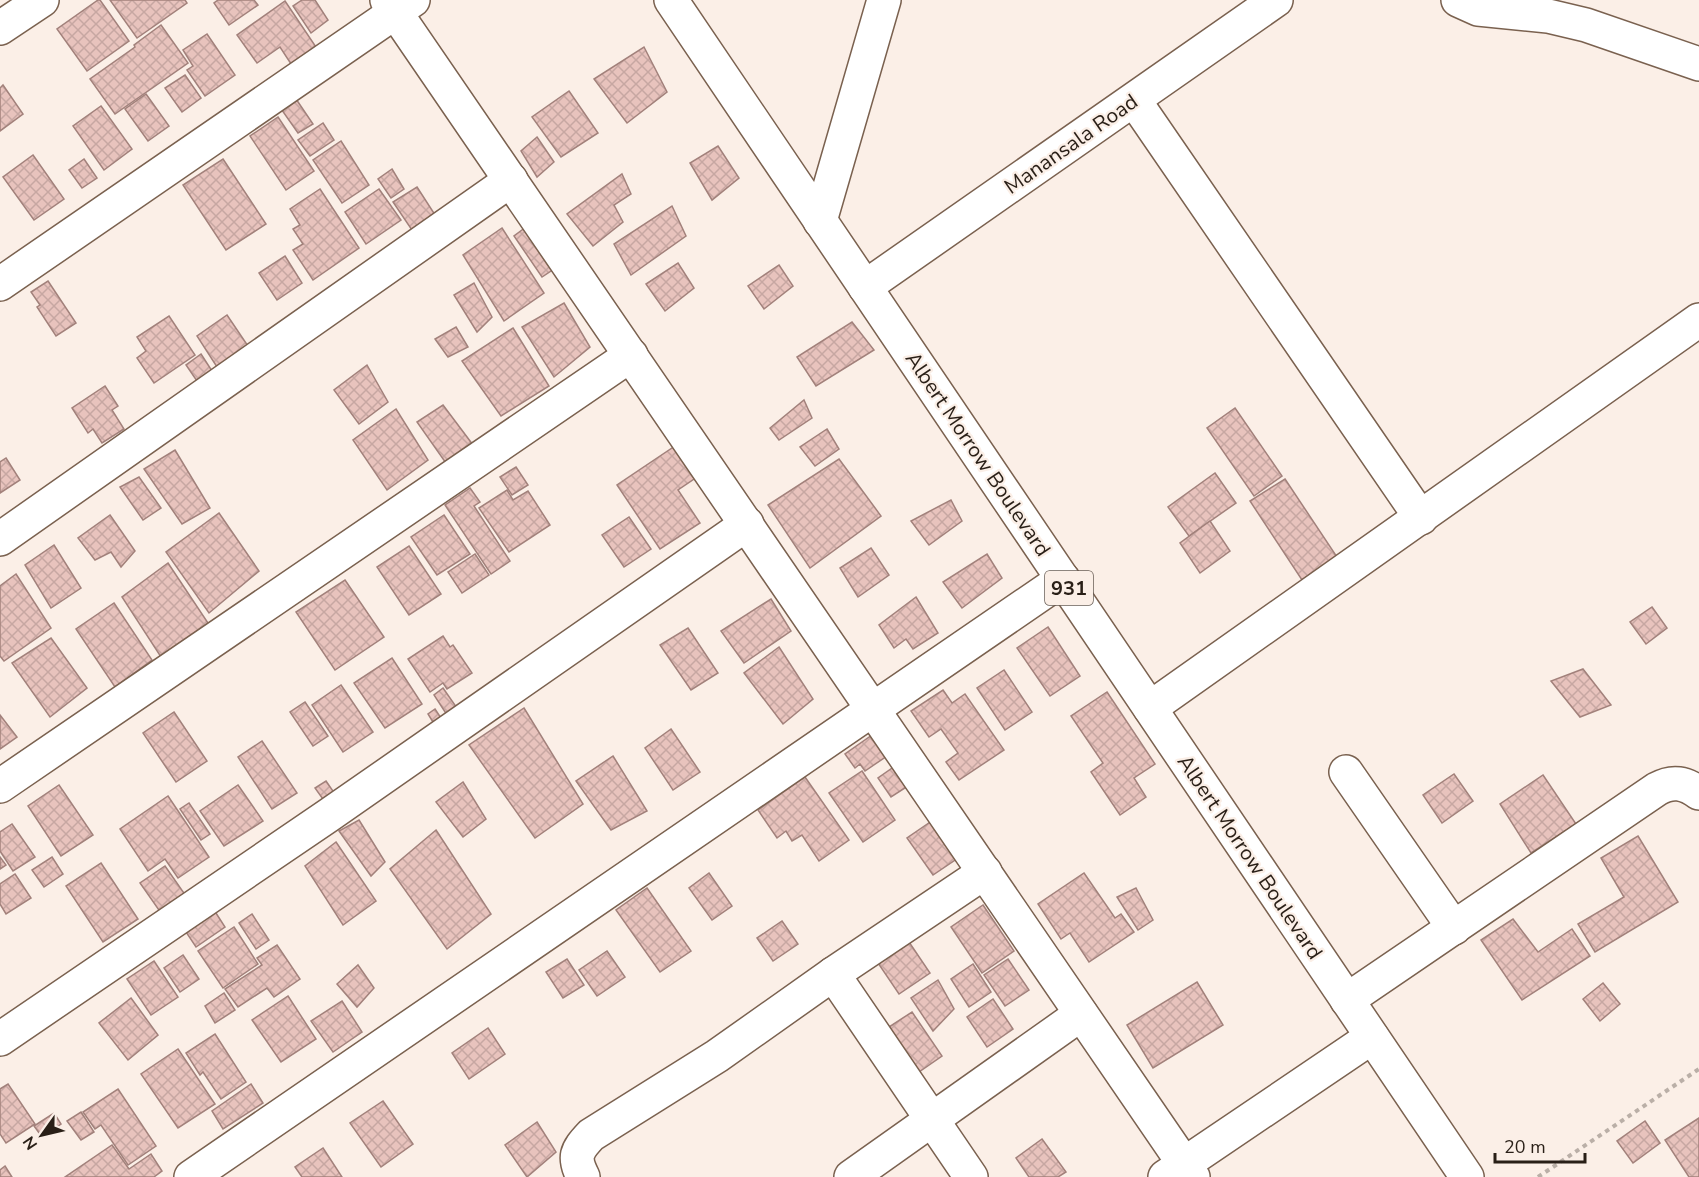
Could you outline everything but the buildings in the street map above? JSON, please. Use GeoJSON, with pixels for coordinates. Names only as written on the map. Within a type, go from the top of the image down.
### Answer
{"type":"FeatureCollection","features":[{"type":"Feature","properties":{"kind":"main road"},"geometry":{"type":"LineString","coordinates":[[0,28],[42,0]]}},
{"type":"Feature","properties":{"kind":"main road","name":"Albert Morrow Boulevard"},"geometry":{"type":"LineString","coordinates":[[670,0],[1467,1177]]}},
{"type":"Feature","properties":{"kind":"main road"},"geometry":{"type":"LineString","coordinates":[[820,221],[884,0]]}},
{"type":"Feature","properties":{"kind":"main road","name":"Manansala Road"},"geometry":{"type":"LineString","coordinates":[[865,287],[1276,0]]}},
{"type":"Feature","properties":{"kind":"main road"},"geometry":{"type":"LineString","coordinates":[[1458,0],[1478,9],[1500,13],[1522,12],[1586,25],[1699,64]]}},
{"type":"Feature","properties":{"kind":"main road"},"geometry":{"type":"LineString","coordinates":[[0,284],[398,4],[511,180],[1081,1014],[1181,1173],[1372,1037]]}},
{"type":"Feature","properties":{"kind":"main road"},"geometry":{"type":"LineString","coordinates":[[1134,100],[1421,518]]}},
{"type":"Feature","properties":{"kind":"main road"},"geometry":{"type":"LineString","coordinates":[[0,539],[511,180]]}},
{"type":"Feature","properties":{"kind":"main road"},"geometry":{"type":"LineString","coordinates":[[1150,708],[1699,320]]}},
{"type":"Feature","properties":{"kind":"main road"},"geometry":{"type":"LineString","coordinates":[[0,786],[631,356]]}},
{"type":"Feature","properties":{"kind":"main road"},"geometry":{"type":"LineString","coordinates":[[0,1039],[329,815],[747,524]]}},
{"type":"Feature","properties":{"kind":"main road"},"geometry":{"type":"LineString","coordinates":[[191,1177],[1063,579]]}},
{"type":"Feature","properties":{"kind":"main road"},"geometry":{"type":"LineString","coordinates":[[1346,772],[1454,928]]}},
{"type":"Feature","properties":{"kind":"main road"},"geometry":{"type":"LineString","coordinates":[[1347,1000],[1667,783],[1681,783],[1699,793]]}},
{"type":"Feature","properties":{"kind":"main road"},"geometry":{"type":"LineString","coordinates":[[583,1177],[576,1155],[581,1145],[591,1135],[717,1056],[833,974],[985,872]]}},
{"type":"Feature","properties":{"kind":"main road"},"geometry":{"type":"LineString","coordinates":[[833,974],[971,1177]]}},
{"type":"Feature","properties":{"kind":"main road"},"geometry":{"type":"LineString","coordinates":[[851,1177],[1081,1014]]}},
{"type":"Feature","properties":{"kind":"path"},"geometry":{"type":"LineString","coordinates":[[1538,1177],[1699,1069]]}}]}
